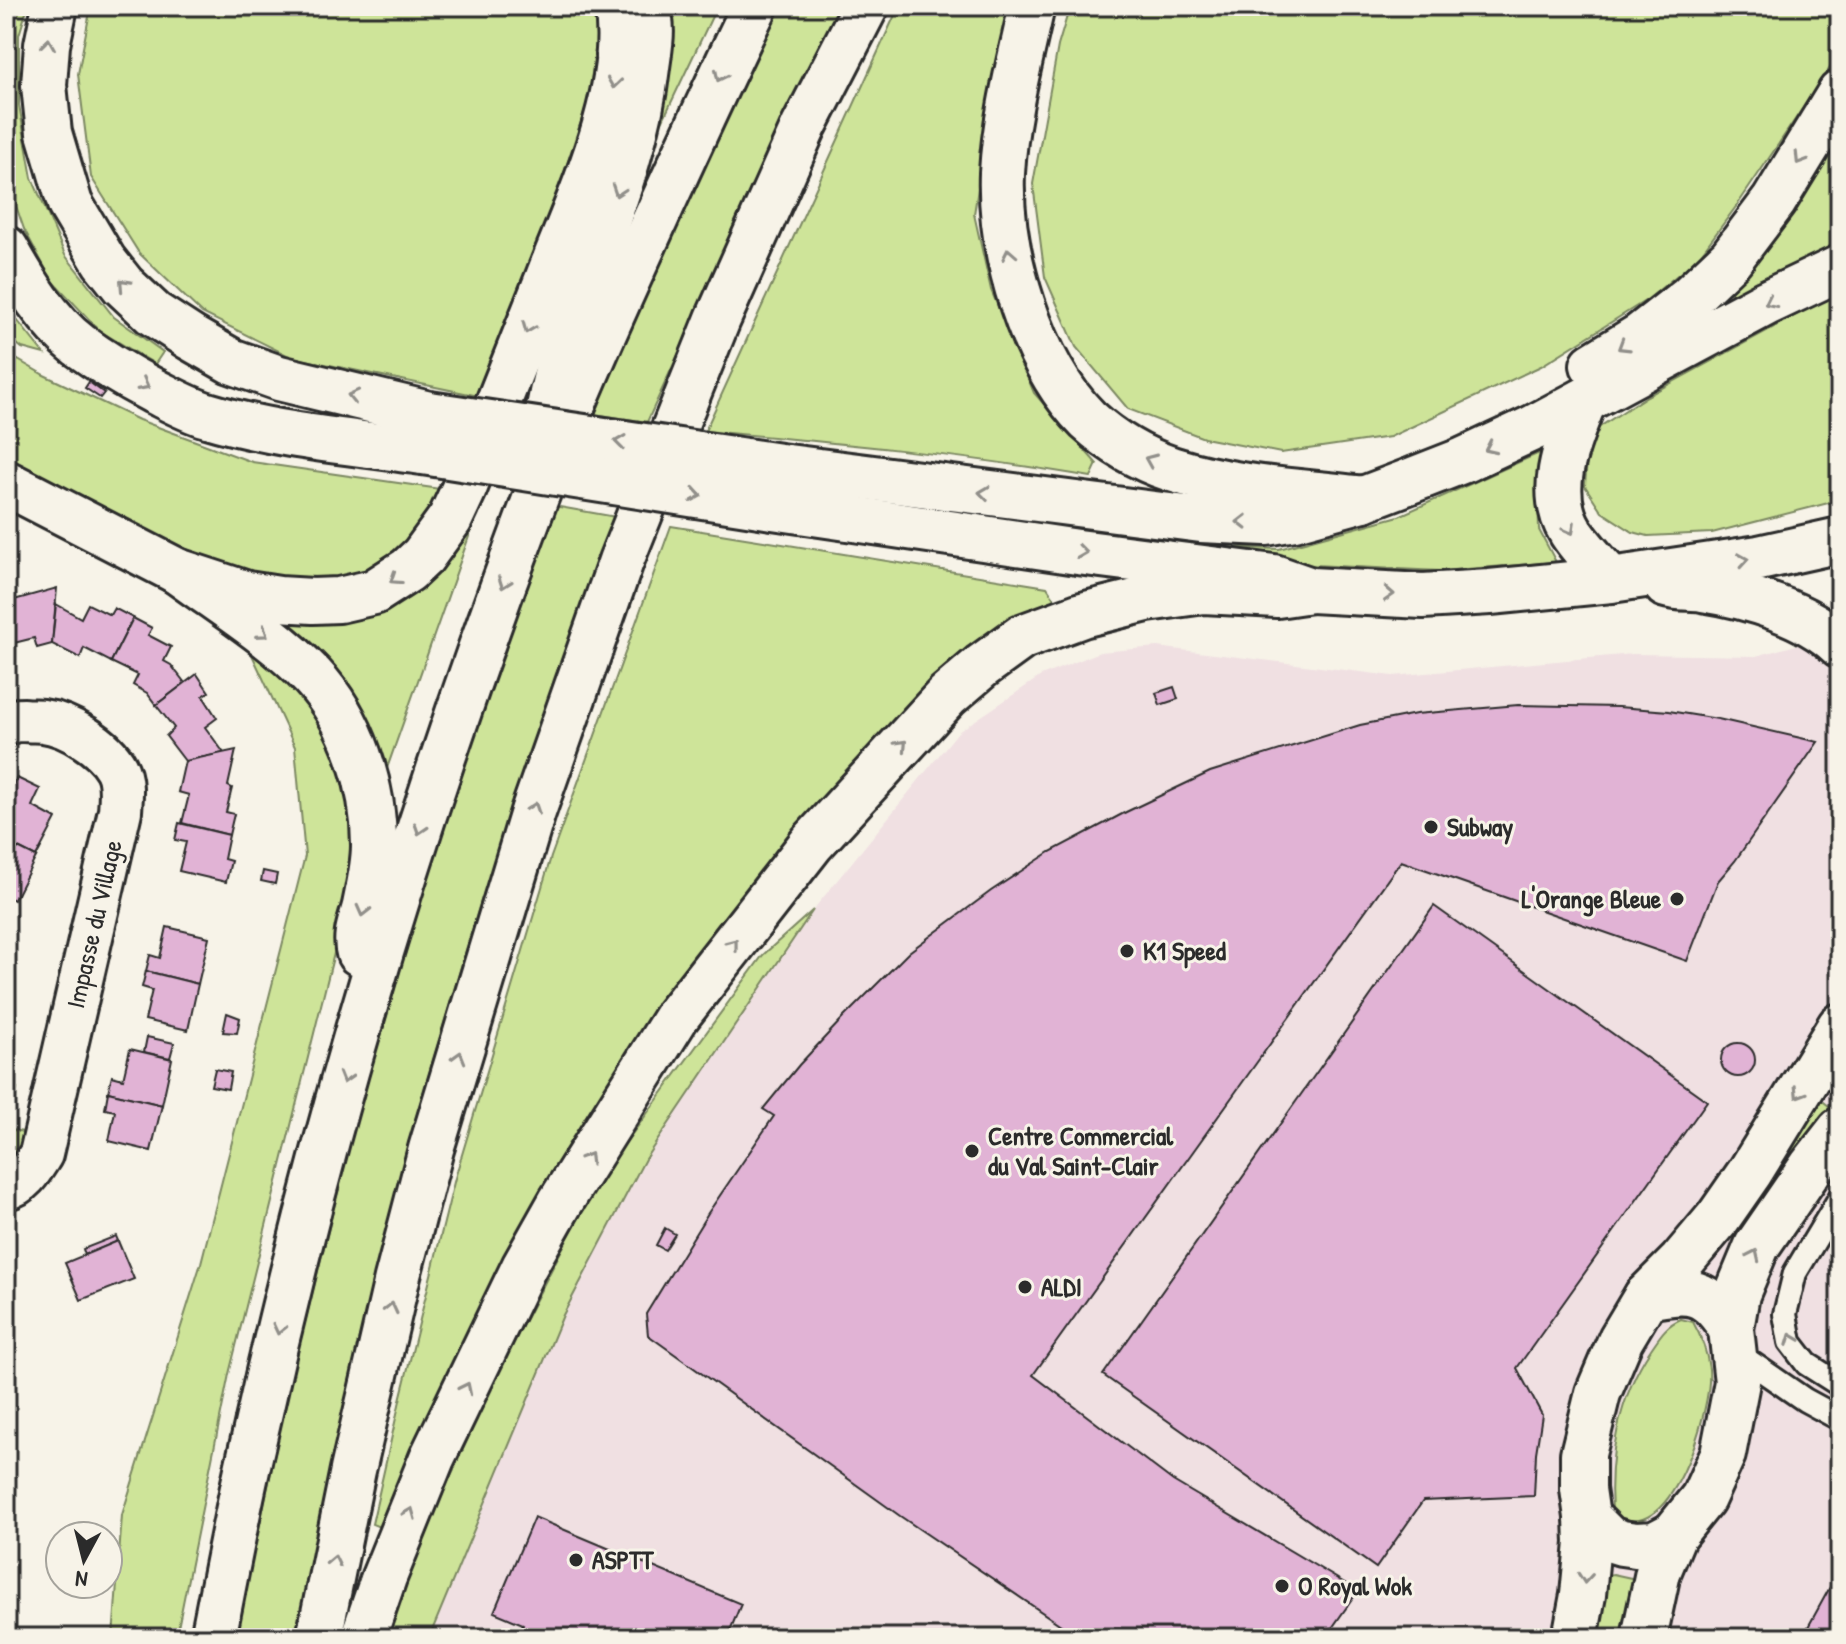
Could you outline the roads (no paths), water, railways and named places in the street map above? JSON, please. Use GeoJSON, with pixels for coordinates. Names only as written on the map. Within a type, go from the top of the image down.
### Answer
{"type":"FeatureCollection","features":[{"type":"Feature","properties":{"kind":"main road"},"geometry":{"type":"LineString","coordinates":[[55,6],[47,45],[44,85],[49,133],[70,204],[104,261],[123,285],[154,314],[231,361],[426,433]]}},
{"type":"Feature","properties":{"kind":"main road"},"geometry":{"type":"LineString","coordinates":[[177,571],[247,594],[279,599],[339,600],[374,592],[394,580],[408,570],[437,539],[464,489],[602,135],[610,111],[618,56],[620,32],[617,6]]}},
{"type":"Feature","properties":{"kind":"main road"},"geometry":{"type":"LineString","coordinates":[[531,510],[556,369],[624,175],[644,98],[652,23],[647,6]]}},
{"type":"Feature","properties":{"kind":"main road"},"geometry":{"type":"LineString","coordinates":[[213,1638],[252,1444],[334,1114],[369,991],[455,720],[531,510],[601,339],[755,6]]}},
{"type":"Feature","properties":{"kind":"main road"},"geometry":{"type":"LineString","coordinates":[[319,1638],[353,1470],[419,1194],[533,812],[621,561],[718,319],[804,126],[866,6]]}},
{"type":"Feature","properties":{"kind":"main road"},"geometry":{"type":"LineString","coordinates":[[1032,6],[1007,124],[1002,173],[1004,226],[1025,313],[1043,353],[1074,404],[1088,420],[1120,445],[1171,469],[1243,486],[1363,499]]}},
{"type":"Feature","properties":{"kind":"main road"},"geometry":{"type":"LineString","coordinates":[[1533,428],[1578,375],[1690,297],[1731,258],[1774,201],[1840,93]]}},
{"type":"Feature","properties":{"kind":"main road"},"geometry":{"type":"LineString","coordinates":[[6,249],[34,295],[78,344],[132,379],[188,408],[276,431],[426,433],[777,486],[1233,523],[1266,523],[1319,512],[1363,499],[1464,460],[1533,428],[1753,310],[1840,268]]}},
{"type":"Feature","properties":{"kind":"main road"},"geometry":{"type":"LineString","coordinates":[[1584,401],[1563,456],[1559,490],[1560,504],[1569,529],[1626,577],[1671,587],[1701,588],[1746,597],[1814,626],[1840,645]]}},
{"type":"Feature","properties":{"kind":"main road"},"geometry":{"type":"LineString","coordinates":[[6,483],[177,571],[272,639],[314,678],[327,695],[348,731],[364,774],[374,824],[374,857],[355,942],[369,991]]}},
{"type":"Feature","properties":{"kind":"main road"},"geometry":{"type":"LineString","coordinates":[[777,486],[1063,550],[1274,577],[1311,590]]}},
{"type":"Feature","properties":{"kind":"main road"},"geometry":{"type":"LineString","coordinates":[[363,1638],[432,1458],[524,1267],[560,1203],[677,1016],[812,843],[947,696],[982,666],[1022,637],[1082,615],[1147,599],[1204,591],[1277,595],[1311,590],[1423,596],[1490,592],[1759,558],[1840,540]]}},
{"type":"Feature","properties":{"kind":"main road"},"geometry":{"type":"LineString","coordinates":[[1575,1638],[1588,1543],[1583,1454],[1598,1393],[1621,1339],[1646,1297],[1718,1218],[1840,1026]]}},
{"type":"Feature","properties":{"kind":"main road"},"geometry":{"type":"LineString","coordinates":[[1644,1638],[1658,1572],[1674,1534],[1703,1498],[1723,1454],[1737,1382],[1732,1340],[1737,1294],[1757,1246],[1826,1182],[1840,1130]]}},
{"type":"Feature","properties":{"kind":"main road"},"geometry":{"type":"LineString","coordinates":[[1646,1297],[1689,1293],[1706,1298],[1720,1311],[1732,1340]]}},
{"type":"Feature","properties":{"kind":"main road"},"geometry":{"type":"LineString","coordinates":[[1587,1517],[1609,1539],[1622,1543],[1655,1544],[1674,1534]]}},
{"type":"Feature","properties":{"kind":"street","name":"Impasse du Village"},"geometry":{"type":"LineString","coordinates":[[6,724],[12,720],[46,721],[95,744],[118,771],[121,790],[120,811],[41,1154],[30,1172],[14,1186],[6,1188]]}},
{"type":"Feature","properties":{"kind":"lane"},"geometry":{"type":"LineString","coordinates":[[1826,1182],[1795,1273],[1785,1314],[1790,1342],[1807,1364],[1840,1385]]}},
{"type":"Feature","properties":{"kind":"lane"},"geometry":{"type":"LineString","coordinates":[[1732,1340],[1805,1400],[1840,1419]]}},
{"type":"Feature","properties":{"kind":"place","name":"Subway"},"geometry":{"type":"Point","coordinates":[1431,827]}},
{"type":"Feature","properties":{"kind":"place","name":"L'Orange Bleue"},"geometry":{"type":"Point","coordinates":[1677,899]}},
{"type":"Feature","properties":{"kind":"place","name":"K1 Speed"},"geometry":{"type":"Point","coordinates":[1127,951]}},
{"type":"Feature","properties":{"kind":"place","name":"Centre Commercial du Val Saint-Clair"},"geometry":{"type":"Point","coordinates":[972,1151]}},
{"type":"Feature","properties":{"kind":"place","name":"ALDI"},"geometry":{"type":"Point","coordinates":[1025,1287]}},
{"type":"Feature","properties":{"kind":"place","name":"ASPTT"},"geometry":{"type":"Point","coordinates":[576,1560]}},
{"type":"Feature","properties":{"kind":"place","name":"O Royal Wok"},"geometry":{"type":"Point","coordinates":[1282,1586]}}]}
